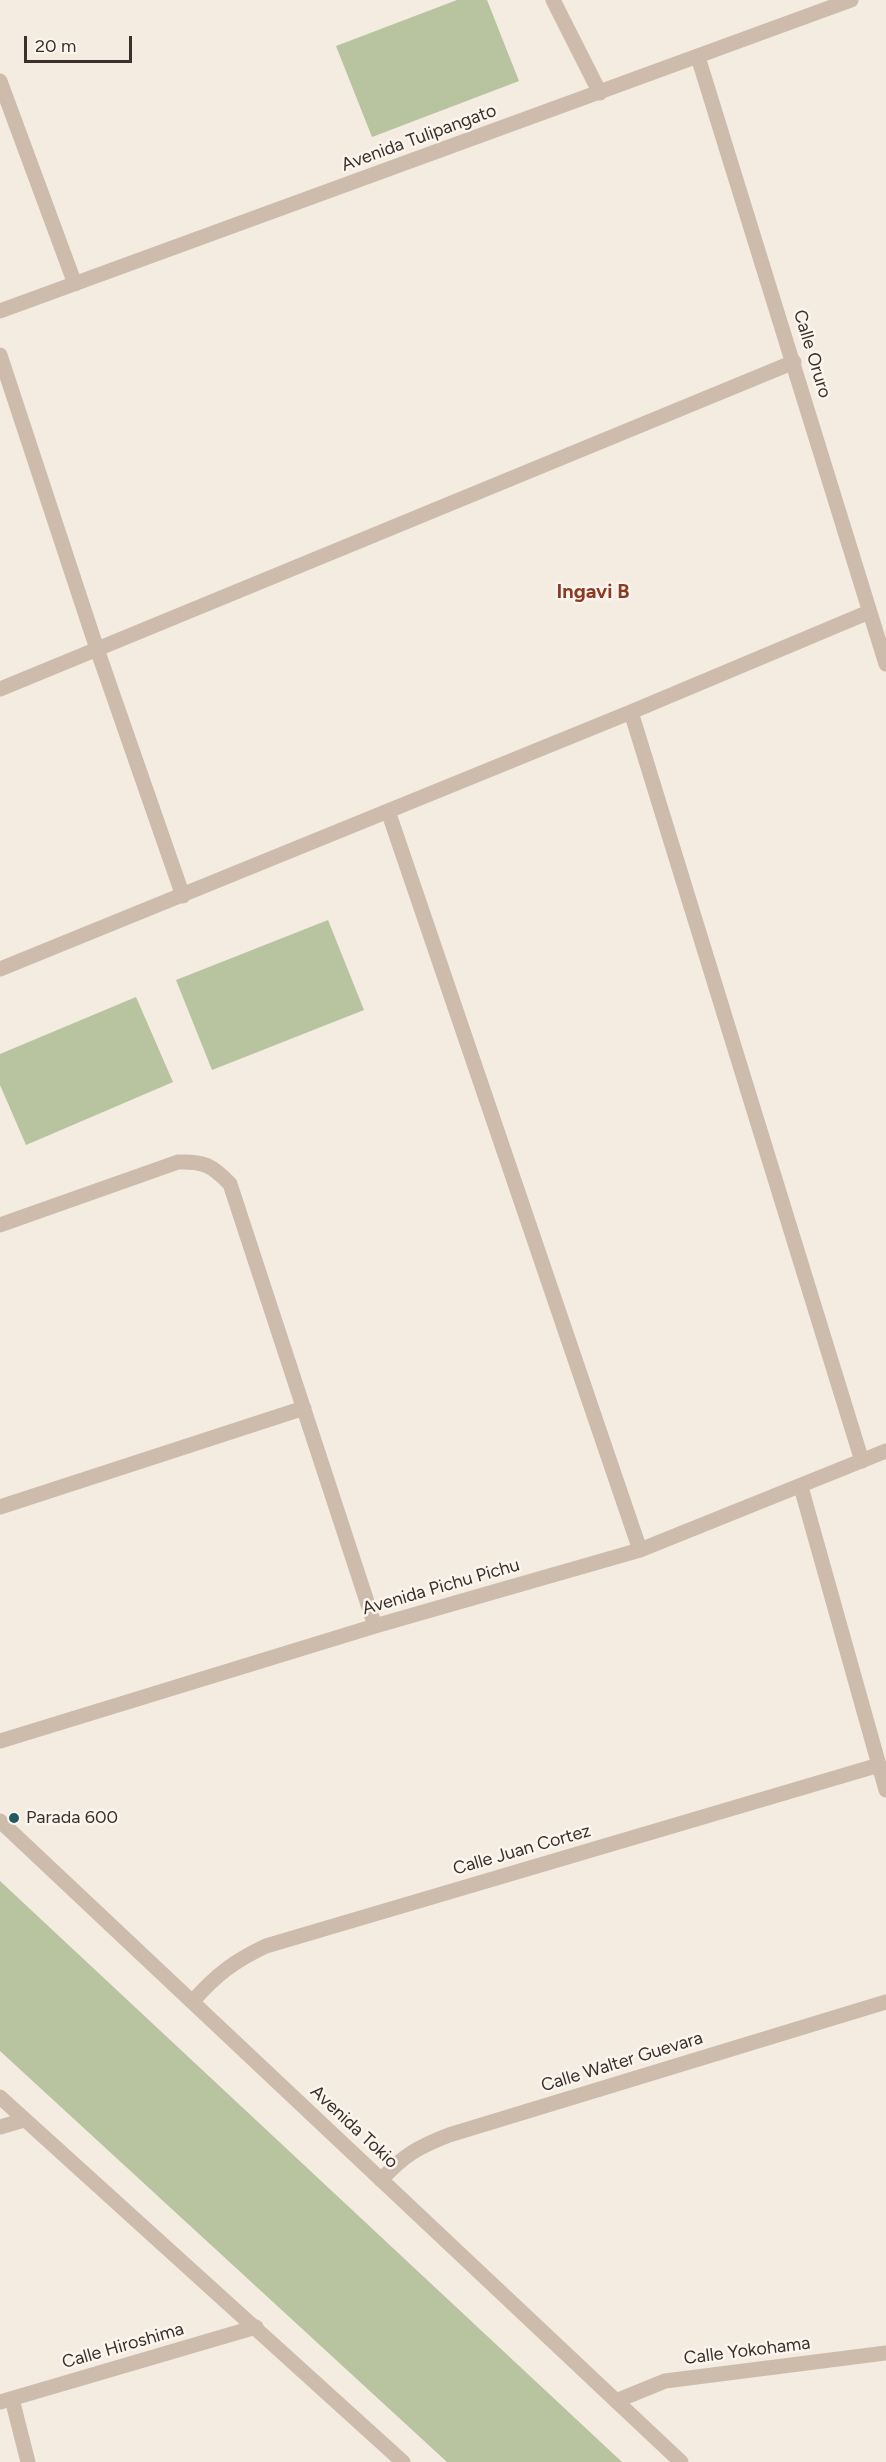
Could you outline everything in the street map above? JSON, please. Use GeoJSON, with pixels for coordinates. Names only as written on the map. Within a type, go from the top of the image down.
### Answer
{"type":"FeatureCollection","features":[{"type":"Feature","properties":{"kind":"street"},"geometry":{"type":"LineString","coordinates":[[552,0],[600,93]]}},
{"type":"Feature","properties":{"kind":"street","name":"Avenida Tulipangato"},"geometry":{"type":"LineString","coordinates":[[0,311],[851,0]]}},
{"type":"Feature","properties":{"kind":"street","name":"Calle Oruro"},"geometry":{"type":"LineString","coordinates":[[698,57],[886,664]]}},
{"type":"Feature","properties":{"kind":"street"},"geometry":{"type":"LineString","coordinates":[[0,81],[75,284]]}},
{"type":"Feature","properties":{"kind":"street"},"geometry":{"type":"LineString","coordinates":[[0,355],[97,649],[183,896]]}},
{"type":"Feature","properties":{"kind":"street"},"geometry":{"type":"LineString","coordinates":[[0,688],[794,362]]}},
{"type":"Feature","properties":{"kind":"street"},"geometry":{"type":"LineString","coordinates":[[0,969],[631,712],[869,612]]}},
{"type":"Feature","properties":{"kind":"street"},"geometry":{"type":"LineString","coordinates":[[631,712],[862,1461]]}},
{"type":"Feature","properties":{"kind":"street"},"geometry":{"type":"LineString","coordinates":[[388,811],[640,1550]]}},
{"type":"Feature","properties":{"kind":"street"},"geometry":{"type":"LineString","coordinates":[[0,1225],[178,1162],[197,1161],[218,1172],[230,1184],[375,1626]]}},
{"type":"Feature","properties":{"kind":"street"},"geometry":{"type":"LineString","coordinates":[[0,1507],[304,1408]]}},
{"type":"Feature","properties":{"kind":"street","name":"Avenida Pichu Pichu"},"geometry":{"type":"LineString","coordinates":[[0,1741],[375,1626],[640,1550],[886,1451]]}},
{"type":"Feature","properties":{"kind":"street"},"geometry":{"type":"LineString","coordinates":[[801,1487],[886,1790]]}},
{"type":"Feature","properties":{"kind":"street","name":"Calle Juan Cortez"},"geometry":{"type":"LineString","coordinates":[[193,2001],[213,1978],[237,1959],[266,1946],[879,1765]]}},
{"type":"Feature","properties":{"kind":"street","name":"Avenida Tokio"},"geometry":{"type":"LineString","coordinates":[[0,1821],[681,2462]]}},
{"type":"Feature","properties":{"kind":"street","name":"Calle Walter Guevara"},"geometry":{"type":"LineString","coordinates":[[381,2180],[417,2147],[449,2135],[886,2002]]}},
{"type":"Feature","properties":{"kind":"street"},"geometry":{"type":"LineString","coordinates":[[0,2097],[403,2462]]}},
{"type":"Feature","properties":{"kind":"street"},"geometry":{"type":"LineString","coordinates":[[0,2127],[24,2120]]}},
{"type":"Feature","properties":{"kind":"street","name":"Calle Hiroshima"},"geometry":{"type":"LineString","coordinates":[[6,2400],[256,2327]]}},
{"type":"Feature","properties":{"kind":"street","name":"Calle Yokohama"},"geometry":{"type":"LineString","coordinates":[[616,2402],[665,2381],[886,2353]]}},
{"type":"Feature","properties":{"kind":"street"},"geometry":{"type":"LineString","coordinates":[[6,2400],[28,2462]]}},
{"type":"Feature","properties":{"kind":"green space"},"geometry":{"type":"Polygon","coordinates":[[[457,0],[487,0],[519,81],[372,137],[336,46],[457,0]]]}},
{"type":"Feature","properties":{"kind":"green space"},"geometry":{"type":"Polygon","coordinates":[[[328,920],[364,1010],[212,1070],[176,980],[328,920]]]}},
{"type":"Feature","properties":{"kind":"green space"},"geometry":{"type":"Polygon","coordinates":[[[136,997],[173,1082],[26,1145],[0,1085],[0,1054],[136,997]]]}},
{"type":"Feature","properties":{"kind":"green space"},"geometry":{"type":"Polygon","coordinates":[[[0,1881],[622,2462],[447,2462],[0,2051],[0,1881]]]}},
{"type":"Feature","properties":{"kind":"place","name":"Parada 600"},"geometry":{"type":"Point","coordinates":[14,1818]}},
{"type":"Feature","properties":{"kind":"district","name":"Ingavi B"},"geometry":{"type":"Point","coordinates":[593,592]}}]}
